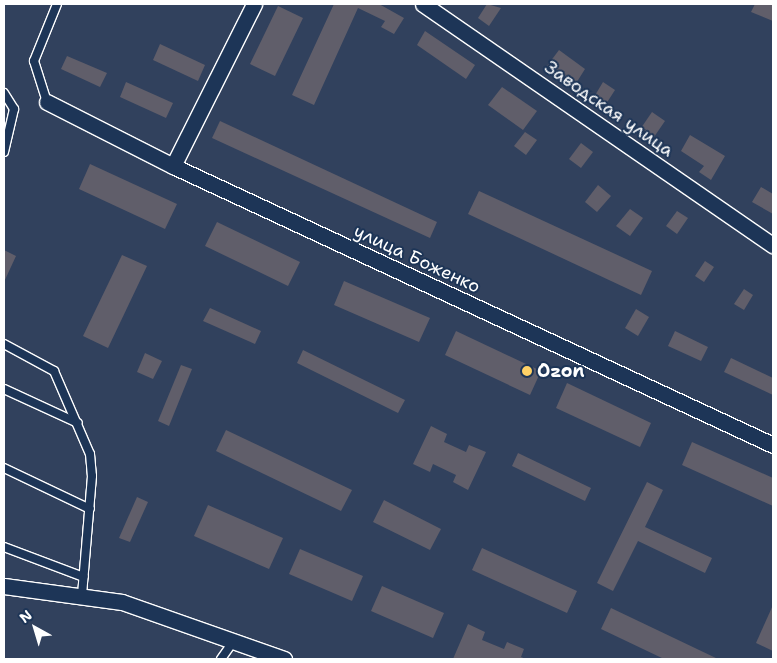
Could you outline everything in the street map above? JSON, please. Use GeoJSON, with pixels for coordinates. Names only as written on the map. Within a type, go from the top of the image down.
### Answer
{"type":"FeatureCollection","features":[{"type":"Feature","properties":{"kind":"street"},"geometry":{"type":"LineString","coordinates":[[173,166],[254,4]]}},
{"type":"Feature","properties":{"kind":"street","name":"Заводская улица"},"geometry":{"type":"LineString","coordinates":[[423,4],[773,245]]}},
{"type":"Feature","properties":{"kind":"street","name":"улица Боженко"},"geometry":{"type":"LineString","coordinates":[[47,102],[173,166],[773,444]]}},
{"type":"Feature","properties":{"kind":"street"},"geometry":{"type":"LineString","coordinates":[[4,586],[82,595],[122,602],[284,659]]}},
{"type":"Feature","properties":{"kind":"lane"},"geometry":{"type":"LineString","coordinates":[[47,102],[34,61],[57,4]]}},
{"type":"Feature","properties":{"kind":"lane"},"geometry":{"type":"LineString","coordinates":[[4,93],[14,109],[4,152]]}},
{"type":"Feature","properties":{"kind":"lane"},"geometry":{"type":"LineString","coordinates":[[4,344],[54,371],[90,454],[90,509],[82,595]]}},
{"type":"Feature","properties":{"kind":"lane"},"geometry":{"type":"LineString","coordinates":[[4,390],[78,423]]}},
{"type":"Feature","properties":{"kind":"lane"},"geometry":{"type":"LineString","coordinates":[[4,468],[90,509]]}},
{"type":"Feature","properties":{"kind":"lane"},"geometry":{"type":"LineString","coordinates":[[4,547],[84,577]]}},
{"type":"Feature","properties":{"kind":"lane"},"geometry":{"type":"LineString","coordinates":[[221,659],[232,642]]}},
{"type":"Feature","properties":{"kind":"building"},"geometry":{"type":"Polygon","coordinates":[[[334,4],[379,4],[404,18],[394,34],[381,27],[385,21],[358,8],[314,105],[292,95],[334,4]]]}},
{"type":"Feature","properties":{"kind":"building"},"geometry":{"type":"Polygon","coordinates":[[[487,4],[501,8],[489,26],[478,18],[487,4]]]}},
{"type":"Feature","properties":{"kind":"building"},"geometry":{"type":"Polygon","coordinates":[[[755,4],[773,4],[773,21],[751,12],[755,4]]]}},
{"type":"Feature","properties":{"kind":"building"},"geometry":{"type":"Polygon","coordinates":[[[278,6],[303,18],[275,76],[250,64],[278,6]]]}},
{"type":"Feature","properties":{"kind":"building"},"geometry":{"type":"Polygon","coordinates":[[[425,31],[475,65],[466,79],[417,45],[425,31]]]}},
{"type":"Feature","properties":{"kind":"building"},"geometry":{"type":"Polygon","coordinates":[[[160,44],[205,65],[198,81],[153,60],[160,44]]]}},
{"type":"Feature","properties":{"kind":"building"},"geometry":{"type":"Polygon","coordinates":[[[559,50],[585,69],[575,85],[547,66],[559,50]]]}},
{"type":"Feature","properties":{"kind":"building"},"geometry":{"type":"Polygon","coordinates":[[[67,56],[107,73],[100,87],[61,69],[67,56]]]}},
{"type":"Feature","properties":{"kind":"building"},"geometry":{"type":"Polygon","coordinates":[[[126,82],[173,103],[166,118],[120,97],[126,82]]]}},
{"type":"Feature","properties":{"kind":"building"},"geometry":{"type":"Polygon","coordinates":[[[603,82],[615,90],[606,104],[594,97],[603,82]]]}},
{"type":"Feature","properties":{"kind":"building"},"geometry":{"type":"Polygon","coordinates":[[[502,87],[537,111],[523,130],[488,105],[502,87]]]}},
{"type":"Feature","properties":{"kind":"building"},"geometry":{"type":"Polygon","coordinates":[[[652,112],[665,121],[654,137],[641,128],[652,112]]]}},
{"type":"Feature","properties":{"kind":"building"},"geometry":{"type":"Polygon","coordinates":[[[220,121],[437,222],[430,238],[212,138],[220,121]]]}},
{"type":"Feature","properties":{"kind":"building"},"geometry":{"type":"Polygon","coordinates":[[[525,132],[537,140],[526,155],[514,146],[525,132]]]}},
{"type":"Feature","properties":{"kind":"building"},"geometry":{"type":"Polygon","coordinates":[[[690,135],[725,156],[711,180],[699,172],[704,166],[681,151],[690,135]]]}},
{"type":"Feature","properties":{"kind":"building"},"geometry":{"type":"Polygon","coordinates":[[[581,143],[593,152],[581,168],[569,159],[581,143]]]}},
{"type":"Feature","properties":{"kind":"building"},"geometry":{"type":"Polygon","coordinates":[[[90,164],[177,204],[165,229],[79,189],[90,164]]]}},
{"type":"Feature","properties":{"kind":"building"},"geometry":{"type":"Polygon","coordinates":[[[598,185],[611,196],[597,212],[585,202],[598,185]]]}},
{"type":"Feature","properties":{"kind":"building"},"geometry":{"type":"Polygon","coordinates":[[[761,187],[773,194],[773,214],[752,202],[761,187]]]}},
{"type":"Feature","properties":{"kind":"building"},"geometry":{"type":"Polygon","coordinates":[[[479,191],[652,271],[641,295],[468,214],[479,191]]]}},
{"type":"Feature","properties":{"kind":"building"},"geometry":{"type":"Polygon","coordinates":[[[630,209],[643,218],[630,236],[616,226],[630,209]]]}},
{"type":"Feature","properties":{"kind":"building"},"geometry":{"type":"Polygon","coordinates":[[[677,211],[688,218],[677,234],[666,226],[677,211]]]}},
{"type":"Feature","properties":{"kind":"building"},"geometry":{"type":"Polygon","coordinates":[[[217,222],[300,262],[288,286],[205,246],[217,222]]]}},
{"type":"Feature","properties":{"kind":"building"},"geometry":{"type":"Polygon","coordinates":[[[4,250],[16,256],[4,282],[4,250]]]}},
{"type":"Feature","properties":{"kind":"building"},"geometry":{"type":"Polygon","coordinates":[[[122,255],[147,266],[108,348],[83,336],[122,255]]]}},
{"type":"Feature","properties":{"kind":"building"},"geometry":{"type":"Polygon","coordinates":[[[705,261],[714,267],[704,282],[695,276],[705,261]]]}},
{"type":"Feature","properties":{"kind":"building"},"geometry":{"type":"Polygon","coordinates":[[[344,281],[430,318],[419,342],[334,305],[344,281]]]}},
{"type":"Feature","properties":{"kind":"building"},"geometry":{"type":"Polygon","coordinates":[[[744,289],[753,295],[744,310],[734,304],[744,289]]]}},
{"type":"Feature","properties":{"kind":"building"},"geometry":{"type":"Polygon","coordinates":[[[210,308],[261,331],[255,344],[203,321],[210,308]]]}},
{"type":"Feature","properties":{"kind":"building"},"geometry":{"type":"Polygon","coordinates":[[[636,309],[649,317],[638,336],[625,328],[636,309]]]}},
{"type":"Feature","properties":{"kind":"building"},"geometry":{"type":"Polygon","coordinates":[[[456,331],[541,371],[530,395],[445,355],[456,331]]]}},
{"type":"Feature","properties":{"kind":"building"},"geometry":{"type":"Polygon","coordinates":[[[675,331],[708,347],[701,361],[668,346],[675,331]]]}},
{"type":"Feature","properties":{"kind":"building"},"geometry":{"type":"Polygon","coordinates":[[[303,350],[405,400],[398,413],[297,363],[303,350]]]}},
{"type":"Feature","properties":{"kind":"building"},"geometry":{"type":"Polygon","coordinates":[[[145,353],[162,361],[153,379],[137,372],[145,353]]]}},
{"type":"Feature","properties":{"kind":"building"},"geometry":{"type":"Polygon","coordinates":[[[731,358],[773,378],[773,395],[724,372],[731,358]]]}},
{"type":"Feature","properties":{"kind":"building"},"geometry":{"type":"Polygon","coordinates":[[[181,365],[192,369],[169,426],[158,421],[181,365]]]}},
{"type":"Feature","properties":{"kind":"building"},"geometry":{"type":"Polygon","coordinates":[[[567,383],[651,423],[640,447],[556,408],[567,383]]]}},
{"type":"Feature","properties":{"kind":"building"},"geometry":{"type":"Polygon","coordinates":[[[431,426],[447,434],[444,442],[466,452],[469,445],[486,452],[468,490],[453,482],[456,475],[433,464],[430,472],[413,464],[431,426]]]}},
{"type":"Feature","properties":{"kind":"building"},"geometry":{"type":"Polygon","coordinates":[[[226,430],[352,490],[341,511],[216,451],[226,430]]]}},
{"type":"Feature","properties":{"kind":"building"},"geometry":{"type":"Polygon","coordinates":[[[692,442],[773,478],[773,506],[682,465],[692,442]]]}},
{"type":"Feature","properties":{"kind":"building"},"geometry":{"type":"Polygon","coordinates":[[[518,453],[591,488],[585,501],[512,466],[518,453]]]}},
{"type":"Feature","properties":{"kind":"building"},"geometry":{"type":"Polygon","coordinates":[[[647,482],[663,490],[645,527],[712,558],[705,573],[638,541],[613,591],[597,583],[647,482]]]}},
{"type":"Feature","properties":{"kind":"building"},"geometry":{"type":"Polygon","coordinates":[[[137,497],[148,502],[130,542],[119,538],[137,497]]]}},
{"type":"Feature","properties":{"kind":"building"},"geometry":{"type":"Polygon","coordinates":[[[384,500],[441,529],[430,550],[373,522],[384,500]]]}},
{"type":"Feature","properties":{"kind":"building"},"geometry":{"type":"Polygon","coordinates":[[[208,505],[283,538],[269,569],[194,536],[208,505]]]}},
{"type":"Feature","properties":{"kind":"building"},"geometry":{"type":"Polygon","coordinates":[[[482,548],[577,591],[567,613],[472,570],[482,548]]]}},
{"type":"Feature","properties":{"kind":"building"},"geometry":{"type":"Polygon","coordinates":[[[300,549],[363,576],[352,601],[289,574],[300,549]]]}},
{"type":"Feature","properties":{"kind":"building"},"geometry":{"type":"Polygon","coordinates":[[[382,586],[444,613],[433,638],[371,611],[382,586]]]}},
{"type":"Feature","properties":{"kind":"building"},"geometry":{"type":"Polygon","coordinates":[[[773,605],[773,651],[756,643],[773,605]]]}},
{"type":"Feature","properties":{"kind":"building"},"geometry":{"type":"Polygon","coordinates":[[[611,608],[718,659],[664,659],[601,629],[611,608]]]}},
{"type":"Feature","properties":{"kind":"building"},"geometry":{"type":"Polygon","coordinates":[[[468,624],[485,632],[482,640],[504,649],[507,642],[524,649],[521,657],[526,659],[453,659],[468,624]]]}},
{"type":"Feature","properties":{"kind":"place","name":"Ozon"},"geometry":{"type":"Point","coordinates":[527,371]}}]}
